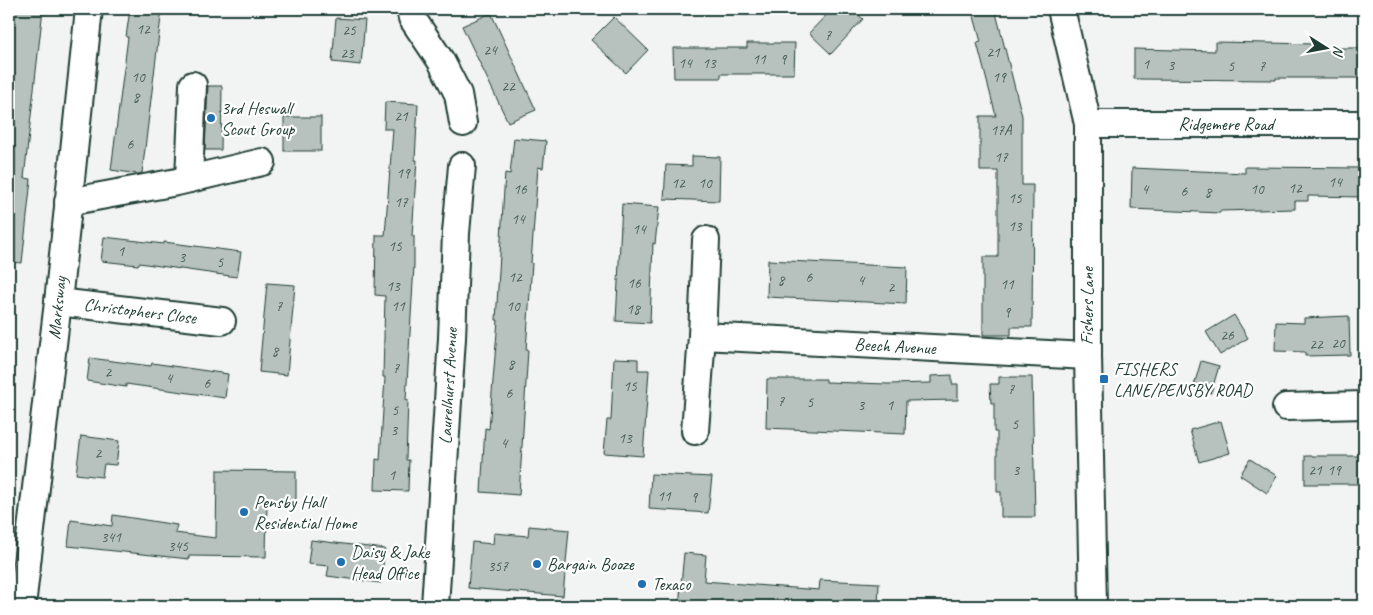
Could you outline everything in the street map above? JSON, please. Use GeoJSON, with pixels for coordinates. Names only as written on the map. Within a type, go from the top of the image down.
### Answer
{"type":"FeatureCollection","features":[{"type":"Feature","properties":{"kind":"main road"},"geometry":{"type":"LineString","coordinates":[[9,605],[22,606]]}},
{"type":"Feature","properties":{"kind":"street","name":"Marksway"},"geometry":{"type":"LineString","coordinates":[[22,606],[58,302],[89,9]]}},
{"type":"Feature","properties":{"kind":"street"},"geometry":{"type":"LineString","coordinates":[[410,9],[412,18],[441,61],[458,94],[463,122]]}},
{"type":"Feature","properties":{"kind":"street","name":"Fishers Lane"},"geometry":{"type":"LineString","coordinates":[[1061,9],[1088,124],[1088,356],[1093,606]]}},
{"type":"Feature","properties":{"kind":"street"},"geometry":{"type":"LineString","coordinates":[[189,179],[193,85]]}},
{"type":"Feature","properties":{"kind":"street","name":"Ridgemere Road"},"geometry":{"type":"LineString","coordinates":[[1088,124],[1364,124]]}},
{"type":"Feature","properties":{"kind":"street"},"geometry":{"type":"LineString","coordinates":[[68,202],[189,179],[262,162]]}},
{"type":"Feature","properties":{"kind":"street","name":"Laurelhurst Avenue"},"geometry":{"type":"LineString","coordinates":[[435,606],[452,338],[456,233],[462,166]]}},
{"type":"Feature","properties":{"kind":"street"},"geometry":{"type":"LineString","coordinates":[[695,431],[702,336],[706,240]]}},
{"type":"Feature","properties":{"kind":"street","name":"Christophers Close"},"geometry":{"type":"LineString","coordinates":[[58,302],[222,321]]}},
{"type":"Feature","properties":{"kind":"street","name":"Beech Avenue"},"geometry":{"type":"LineString","coordinates":[[702,336],[1088,356]]}},
{"type":"Feature","properties":{"kind":"street"},"geometry":{"type":"LineString","coordinates":[[1286,407],[1364,405]]}},
{"type":"Feature","properties":{"kind":"building"},"geometry":{"type":"Polygon","coordinates":[[[12,9],[43,9],[24,178],[31,179],[22,263],[9,262],[9,36],[12,9]]]}},
{"type":"Feature","properties":{"kind":"building"},"geometry":{"type":"Polygon","coordinates":[[[130,9],[162,9],[142,173],[138,174],[111,170],[130,9]]]}},
{"type":"Feature","properties":{"kind":"building"},"geometry":{"type":"Polygon","coordinates":[[[832,9],[852,9],[863,19],[831,54],[809,33],[832,9]]]}},
{"type":"Feature","properties":{"kind":"building"},"geometry":{"type":"Polygon","coordinates":[[[972,9],[995,9],[1022,116],[1022,185],[1033,185],[1032,327],[1011,327],[1011,335],[983,335],[983,257],[998,257],[998,171],[980,171],[980,116],[996,116],[977,43],[981,42],[972,9]]]}},
{"type":"Feature","properties":{"kind":"building"},"geometry":{"type":"Polygon","coordinates":[[[491,13],[536,110],[508,122],[462,26],[491,13]]]}},
{"type":"Feature","properties":{"kind":"building"},"geometry":{"type":"Polygon","coordinates":[[[614,17],[648,50],[626,73],[591,40],[614,17]]]}},
{"type":"Feature","properties":{"kind":"building"},"geometry":{"type":"Polygon","coordinates":[[[336,18],[365,20],[361,65],[332,62],[336,18]]]}},
{"type":"Feature","properties":{"kind":"building"},"geometry":{"type":"Polygon","coordinates":[[[1215,42],[1315,44],[1315,48],[1364,48],[1364,78],[1276,78],[1276,80],[1134,79],[1134,49],[1215,51],[1215,42]]]}},
{"type":"Feature","properties":{"kind":"building"},"geometry":{"type":"Polygon","coordinates":[[[747,43],[795,43],[794,74],[721,74],[721,78],[674,78],[673,48],[747,48],[747,43]]]}},
{"type":"Feature","properties":{"kind":"building","name":"3rd Heswall Scout Group"},"geometry":{"type":"Polygon","coordinates":[[[208,86],[222,86],[221,150],[205,150],[208,86]]]}},
{"type":"Feature","properties":{"kind":"building"},"geometry":{"type":"Polygon","coordinates":[[[385,102],[418,104],[415,160],[417,160],[412,236],[414,236],[414,266],[406,400],[408,400],[406,460],[409,460],[408,491],[375,490],[376,459],[380,460],[385,377],[383,377],[385,296],[375,295],[376,235],[385,235],[393,129],[384,129],[385,102]]]}},
{"type":"Feature","properties":{"kind":"building"},"geometry":{"type":"Polygon","coordinates":[[[284,117],[321,117],[321,151],[284,151],[284,117]]]}},
{"type":"Feature","properties":{"kind":"building"},"geometry":{"type":"Polygon","coordinates":[[[514,138],[546,141],[543,168],[538,167],[519,495],[481,492],[485,428],[489,429],[498,320],[496,320],[505,173],[510,174],[514,138]]]}},
{"type":"Feature","properties":{"kind":"building"},"geometry":{"type":"Polygon","coordinates":[[[692,156],[720,157],[719,201],[664,199],[666,165],[692,166],[692,156]]]}},
{"type":"Feature","properties":{"kind":"building"},"geometry":{"type":"Polygon","coordinates":[[[1245,167],[1364,168],[1364,197],[1308,196],[1308,201],[1295,201],[1295,209],[1220,211],[1220,213],[1131,209],[1132,168],[1245,173],[1245,167]]]}},
{"type":"Feature","properties":{"kind":"building"},"geometry":{"type":"Polygon","coordinates":[[[622,204],[659,207],[655,244],[653,243],[650,323],[616,321],[622,204]]]}},
{"type":"Feature","properties":{"kind":"building"},"geometry":{"type":"Polygon","coordinates":[[[104,237],[164,244],[164,242],[241,252],[237,277],[139,263],[138,265],[101,261],[104,237]]]}},
{"type":"Feature","properties":{"kind":"building"},"geometry":{"type":"Polygon","coordinates":[[[768,260],[907,267],[906,304],[767,297],[768,260]]]}},
{"type":"Feature","properties":{"kind":"building"},"geometry":{"type":"Polygon","coordinates":[[[267,283],[295,285],[287,375],[259,372],[267,283]]]}},
{"type":"Feature","properties":{"kind":"building"},"geometry":{"type":"Polygon","coordinates":[[[1234,315],[1248,338],[1220,355],[1206,332],[1234,315]]]}},
{"type":"Feature","properties":{"kind":"building"},"geometry":{"type":"Polygon","coordinates":[[[1349,316],[1350,355],[1305,356],[1305,352],[1275,351],[1276,322],[1304,323],[1304,318],[1349,316]]]}},
{"type":"Feature","properties":{"kind":"building"},"geometry":{"type":"Polygon","coordinates":[[[90,358],[151,366],[152,363],[228,374],[225,398],[126,384],[126,387],[87,381],[90,358]]]}},
{"type":"Feature","properties":{"kind":"building"},"geometry":{"type":"Polygon","coordinates":[[[614,358],[638,359],[638,370],[649,370],[643,456],[604,453],[607,420],[611,420],[614,358]]]}},
{"type":"Feature","properties":{"kind":"building"},"geometry":{"type":"Polygon","coordinates":[[[1201,361],[1219,366],[1211,393],[1193,389],[1201,361]]]}},
{"type":"Feature","properties":{"kind":"building"},"geometry":{"type":"Polygon","coordinates":[[[952,375],[952,384],[958,384],[958,400],[906,401],[905,434],[766,428],[767,379],[826,379],[826,382],[888,384],[931,383],[931,376],[952,375]]]}},
{"type":"Feature","properties":{"kind":"building"},"geometry":{"type":"Polygon","coordinates":[[[999,377],[1032,377],[1035,517],[1001,517],[1001,492],[997,492],[997,432],[994,432],[994,403],[991,403],[990,384],[999,384],[999,377]]]}},
{"type":"Feature","properties":{"kind":"building"},"geometry":{"type":"Polygon","coordinates":[[[1221,421],[1230,453],[1199,462],[1190,430],[1221,421]]]}},
{"type":"Feature","properties":{"kind":"building"},"geometry":{"type":"Polygon","coordinates":[[[81,436],[119,441],[116,465],[104,464],[102,477],[76,474],[81,436]]]}},
{"type":"Feature","properties":{"kind":"building"},"geometry":{"type":"Polygon","coordinates":[[[1305,456],[1364,456],[1364,484],[1305,484],[1305,456]]]}},
{"type":"Feature","properties":{"kind":"building"},"geometry":{"type":"Polygon","coordinates":[[[1250,459],[1277,476],[1267,493],[1240,475],[1250,459]]]}},
{"type":"Feature","properties":{"kind":"building"},"geometry":{"type":"Polygon","coordinates":[[[217,470],[296,471],[296,505],[267,504],[266,557],[189,556],[189,559],[68,546],[71,520],[112,526],[113,515],[177,525],[175,533],[216,538],[217,470]]]}},
{"type":"Feature","properties":{"kind":"building"},"geometry":{"type":"Polygon","coordinates":[[[651,474],[712,477],[708,513],[649,509],[651,474]]]}},
{"type":"Feature","properties":{"kind":"building"},"geometry":{"type":"Polygon","coordinates":[[[529,526],[569,530],[563,596],[468,588],[472,542],[493,544],[494,533],[528,536],[529,526]]]}},
{"type":"Feature","properties":{"kind":"building","name":"Daisy & Jake Head Office"},"geometry":{"type":"Polygon","coordinates":[[[311,540],[385,549],[381,583],[327,576],[329,566],[308,564],[311,540]]]}},
{"type":"Feature","properties":{"kind":"building"},"geometry":{"type":"Polygon","coordinates":[[[684,553],[706,555],[704,581],[819,590],[820,580],[879,583],[878,606],[679,606],[684,553]]]}},
{"type":"Feature","properties":{"kind":"place","name":"3rd Heswall Scout Group"},"geometry":{"type":"Point","coordinates":[211,118]}},
{"type":"Feature","properties":{"kind":"place","name":"FISHERS LANE/PENSBY ROAD"},"geometry":{"type":"Point","coordinates":[1104,379]}},
{"type":"Feature","properties":{"kind":"place","name":"Pensby Hall Residential Home"},"geometry":{"type":"Point","coordinates":[244,512]}},
{"type":"Feature","properties":{"kind":"place","name":"Daisy & Jake Head Office"},"geometry":{"type":"Point","coordinates":[341,562]}},
{"type":"Feature","properties":{"kind":"place","name":"Bargain Booze"},"geometry":{"type":"Point","coordinates":[537,564]}},
{"type":"Feature","properties":{"kind":"place","name":"Texaco"},"geometry":{"type":"Point","coordinates":[642,584]}}]}
